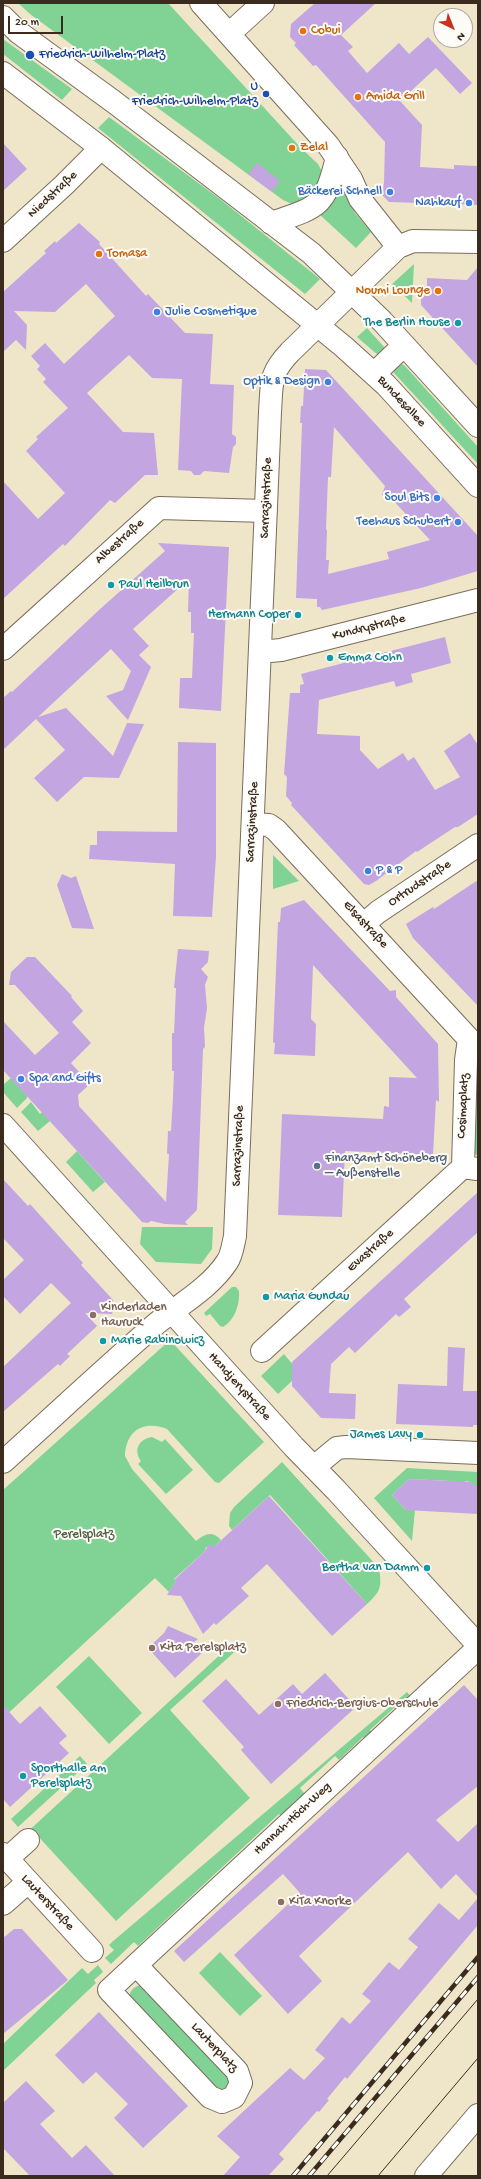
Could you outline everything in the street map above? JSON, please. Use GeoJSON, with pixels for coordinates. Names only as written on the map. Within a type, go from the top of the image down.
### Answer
{"type":"FeatureCollection","features":[{"type":"Feature","properties":{"kind":"main road"},"geometry":{"type":"LineString","coordinates":[[201,3],[310,123],[337,157],[351,179],[360,199],[398,247]]}},
{"type":"Feature","properties":{"kind":"main road"},"geometry":{"type":"LineString","coordinates":[[229,34],[263,3]]}},
{"type":"Feature","properties":{"kind":"main road"},"geometry":{"type":"LineString","coordinates":[[3,17],[18,32],[114,102],[311,253],[352,291],[478,426]]}},
{"type":"Feature","properties":{"kind":"main road"},"geometry":{"type":"LineString","coordinates":[[3,73],[101,148],[318,324]]}},
{"type":"Feature","properties":{"kind":"main road","name":"Niedstraße"},"geometry":{"type":"LineString","coordinates":[[3,241],[64,185],[101,148]]}},
{"type":"Feature","properties":{"kind":"main road"},"geometry":{"type":"LineString","coordinates":[[271,222],[304,212],[323,199],[330,186],[337,157]]}},
{"type":"Feature","properties":{"kind":"main road"},"geometry":{"type":"LineString","coordinates":[[352,291],[398,247],[412,241],[478,242]]}},
{"type":"Feature","properties":{"kind":"main road","name":"Sarrazinstraße"},"geometry":{"type":"LineString","coordinates":[[172,1312],[191,1299],[220,1271],[228,1261],[235,1236],[272,380],[274,371],[318,324],[352,291]]}},
{"type":"Feature","properties":{"kind":"main road","name":"Bundesallee"},"geometry":{"type":"LineString","coordinates":[[318,324],[374,374],[478,486]]}},
{"type":"Feature","properties":{"kind":"main road"},"geometry":{"type":"LineString","coordinates":[[374,374],[404,345]]}},
{"type":"Feature","properties":{"kind":"main road","name":"Albestraße"},"geometry":{"type":"LineString","coordinates":[[3,649],[158,508],[266,511]]}},
{"type":"Feature","properties":{"kind":"main road","name":"Kundrystraße"},"geometry":{"type":"LineString","coordinates":[[260,652],[281,650],[478,600]]}},
{"type":"Feature","properties":{"kind":"main road","name":"Elsastraße"},"geometry":{"type":"LineString","coordinates":[[253,824],[269,825],[276,830],[474,1039]]}},
{"type":"Feature","properties":{"kind":"main road","name":"Ortrudstraße"},"geometry":{"type":"LineString","coordinates":[[364,924],[378,912],[478,845]]}},
{"type":"Feature","properties":{"kind":"main road","name":"Cosimaplatz"},"geometry":{"type":"LineString","coordinates":[[470,1168],[466,1060],[474,1039]]}},
{"type":"Feature","properties":{"kind":"main road","name":"Handjerystraße"},"geometry":{"type":"LineString","coordinates":[[3,1125],[478,1646]]}},
{"type":"Feature","properties":{"kind":"main road","name":"Evastraße"},"geometry":{"type":"LineString","coordinates":[[262,1351],[470,1168]]}},
{"type":"Feature","properties":{"kind":"main road"},"geometry":{"type":"LineString","coordinates":[[3,1462],[172,1312]]}},
{"type":"Feature","properties":{"kind":"main road"},"geometry":{"type":"LineString","coordinates":[[314,1467],[336,1448],[346,1447],[478,1453]]}},
{"type":"Feature","properties":{"kind":"main road","name":"Hannah-Höch-Weg"},"geometry":{"type":"LineString","coordinates":[[109,1990],[478,1646]]}},
{"type":"Feature","properties":{"kind":"main road"},"geometry":{"type":"LineString","coordinates":[[5,1857],[28,1840]]}},
{"type":"Feature","properties":{"kind":"main road","name":"Lauterstraße"},"geometry":{"type":"LineString","coordinates":[[5,1857],[92,1951]]}},
{"type":"Feature","properties":{"kind":"main road"},"geometry":{"type":"LineString","coordinates":[[3,1904],[28,1882]]}},
{"type":"Feature","properties":{"kind":"main road","name":"Lauterplatz"},"geometry":{"type":"LineString","coordinates":[[109,1990],[210,2097],[215,2101],[222,2102],[234,2097],[241,2083],[237,2071],[136,1965]]}},
{"type":"Feature","properties":{"kind":"main road"},"geometry":{"type":"LineString","coordinates":[[426,2176],[478,2115]]}},
{"type":"Feature","properties":{"kind":"green space"},"geometry":{"type":"Polygon","coordinates":[[[18,3],[168,3],[301,148],[318,164],[324,175],[319,190],[294,205],[283,200],[30,14],[18,3]]]}},
{"type":"Feature","properties":{"kind":"green space"},"geometry":{"type":"Polygon","coordinates":[[[3,39],[72,89],[62,100],[3,54],[3,39]]]}},
{"type":"Feature","properties":{"kind":"green space"},"geometry":{"type":"Polygon","coordinates":[[[109,117],[220,199],[320,279],[305,294],[98,128],[109,117]]]}},
{"type":"Feature","properties":{"kind":"green space"},"geometry":{"type":"Polygon","coordinates":[[[341,183],[355,213],[371,232],[356,248],[319,214],[341,183]]]}},
{"type":"Feature","properties":{"kind":"green space"},"geometry":{"type":"Polygon","coordinates":[[[414,264],[412,303],[392,284],[414,264]]]}},
{"type":"Feature","properties":{"kind":"green space"},"geometry":{"type":"Polygon","coordinates":[[[367,328],[385,348],[379,356],[357,337],[367,328]]]}},
{"type":"Feature","properties":{"kind":"green space"},"geometry":{"type":"Polygon","coordinates":[[[400,363],[405,366],[478,447],[478,464],[394,373],[393,369],[400,363]]]}},
{"type":"Feature","properties":{"kind":"green space"},"geometry":{"type":"Polygon","coordinates":[[[273,855],[299,881],[273,889],[273,855]]]}},
{"type":"Feature","properties":{"kind":"green space"},"geometry":{"type":"Polygon","coordinates":[[[478,1055],[478,1157],[474,1152],[478,1055]]]}},
{"type":"Feature","properties":{"kind":"green space"},"geometry":{"type":"Polygon","coordinates":[[[11,1078],[27,1096],[27,1098],[17,1108],[3,1092],[3,1085],[11,1078]]]}},
{"type":"Feature","properties":{"kind":"green space"},"geometry":{"type":"Polygon","coordinates":[[[31,1102],[40,1114],[42,1112],[50,1121],[38,1131],[21,1112],[31,1102]]]}},
{"type":"Feature","properties":{"kind":"green space"},"geometry":{"type":"Polygon","coordinates":[[[77,1151],[105,1182],[93,1192],[66,1162],[77,1151]]]}},
{"type":"Feature","properties":{"kind":"green space"},"geometry":{"type":"Polygon","coordinates":[[[142,1227],[213,1227],[212,1249],[201,1264],[156,1262],[140,1244],[142,1227]]]}},
{"type":"Feature","properties":{"kind":"green space"},"geometry":{"type":"Polygon","coordinates":[[[232,1287],[236,1287],[239,1291],[238,1306],[234,1316],[223,1327],[220,1326],[210,1314],[206,1316],[204,1313],[232,1287]]]}},
{"type":"Feature","properties":{"kind":"green space","name":"Perelsplatz"},"geometry":{"type":"Polygon","coordinates":[[[170,1340],[264,1442],[219,1483],[215,1482],[167,1429],[151,1426],[138,1429],[129,1440],[126,1447],[125,1456],[132,1469],[196,1541],[202,1536],[208,1534],[215,1535],[221,1540],[215,1546],[206,1547],[205,1551],[174,1579],[176,1581],[169,1592],[155,1578],[3,1718],[3,1490],[170,1340]]]}},
{"type":"Feature","properties":{"kind":"green space"},"geometry":{"type":"Polygon","coordinates":[[[284,1354],[294,1366],[292,1366],[292,1381],[278,1394],[261,1376],[284,1354]]]}},
{"type":"Feature","properties":{"kind":"green space"},"geometry":{"type":"Polygon","coordinates":[[[152,1437],[162,1442],[165,1439],[193,1470],[166,1494],[138,1464],[141,1461],[138,1453],[139,1446],[144,1440],[152,1437]]]}},
{"type":"Feature","properties":{"kind":"green space"},"geometry":{"type":"Polygon","coordinates":[[[282,1462],[379,1568],[380,1584],[378,1592],[367,1604],[270,1495],[232,1530],[229,1526],[230,1513],[234,1507],[282,1462]]]}},
{"type":"Feature","properties":{"kind":"green space"},"geometry":{"type":"Polygon","coordinates":[[[407,1468],[478,1472],[478,1485],[472,1485],[471,1482],[465,1481],[465,1484],[451,1483],[450,1481],[409,1479],[392,1495],[406,1510],[415,1510],[412,1541],[374,1498],[407,1468]]]}},
{"type":"Feature","properties":{"kind":"green space"},"geometry":{"type":"Polygon","coordinates":[[[235,1641],[240,1647],[170,1710],[250,1798],[116,1921],[36,1834],[24,1835],[235,1641]]]}},
{"type":"Feature","properties":{"kind":"green space"},"geometry":{"type":"Polygon","coordinates":[[[89,1656],[142,1713],[109,1744],[56,1687],[89,1656]]]}},
{"type":"Feature","properties":{"kind":"green space"},"geometry":{"type":"Polygon","coordinates":[[[407,1692],[412,1698],[409,1702],[405,1698],[370,1730],[374,1734],[366,1741],[363,1737],[339,1760],[335,1756],[300,1788],[307,1797],[284,1818],[279,1814],[138,1946],[134,1942],[111,1964],[105,1958],[114,1950],[109,1945],[112,1942],[407,1692]]]}},
{"type":"Feature","properties":{"kind":"green space"},"geometry":{"type":"Polygon","coordinates":[[[80,1756],[87,1764],[18,1827],[11,1819],[80,1756]]]}},
{"type":"Feature","properties":{"kind":"green space"},"geometry":{"type":"Polygon","coordinates":[[[220,1952],[262,1996],[240,2016],[199,1973],[220,1952]]]}},
{"type":"Feature","properties":{"kind":"green space"},"geometry":{"type":"Polygon","coordinates":[[[98,1965],[103,1972],[94,1980],[96,1983],[3,2071],[3,2044],[82,1968],[88,1974],[98,1965]]]}},
{"type":"Feature","properties":{"kind":"green space"},"geometry":{"type":"Polygon","coordinates":[[[143,1985],[234,2077],[223,2096],[129,1997],[133,1988],[143,1985]]]}},
{"type":"Feature","properties":{"kind":"building"},"geometry":{"type":"Polygon","coordinates":[[[315,3],[376,3],[341,35],[353,47],[348,51],[367,73],[399,43],[409,54],[428,37],[433,42],[433,48],[439,48],[472,83],[460,94],[436,68],[400,101],[422,125],[420,167],[454,169],[454,165],[478,166],[478,205],[389,202],[379,192],[383,188],[384,183],[385,142],[316,65],[313,66],[294,45],[296,43],[290,37],[291,24],[315,3]]]}},
{"type":"Feature","properties":{"kind":"building"},"geometry":{"type":"Polygon","coordinates":[[[3,143],[27,169],[3,191],[3,143]]]}},
{"type":"Feature","properties":{"kind":"building"},"geometry":{"type":"Polygon","coordinates":[[[257,163],[280,181],[272,192],[248,174],[257,163]]]}},
{"type":"Feature","properties":{"kind":"building"},"geometry":{"type":"Polygon","coordinates":[[[79,223],[100,242],[99,244],[146,296],[148,294],[185,333],[213,334],[210,384],[234,385],[232,434],[236,437],[236,444],[233,447],[229,473],[204,471],[200,475],[194,475],[191,471],[178,470],[182,379],[152,378],[129,355],[87,393],[123,432],[154,433],[158,475],[145,475],[115,503],[110,500],[65,546],[63,544],[3,599],[3,481],[38,519],[65,493],[26,451],[38,439],[36,437],[68,408],[43,382],[46,379],[37,369],[40,366],[31,356],[45,343],[64,364],[115,316],[86,284],[55,312],[14,311],[27,325],[26,350],[16,340],[3,352],[3,292],[46,253],[44,251],[55,241],[56,243],[79,223]]]}},
{"type":"Feature","properties":{"kind":"building","name":"The Berlin House"},"geometry":{"type":"Polygon","coordinates":[[[478,267],[478,367],[421,305],[421,286],[427,286],[427,278],[467,280],[478,267]]]}},
{"type":"Feature","properties":{"kind":"building"},"geometry":{"type":"Polygon","coordinates":[[[305,369],[326,370],[478,536],[478,571],[421,588],[322,610],[320,607],[317,607],[317,599],[296,598],[302,423],[300,423],[301,406],[303,406],[305,369]],[[334,427],[331,477],[328,477],[326,560],[329,560],[328,574],[389,559],[387,552],[430,540],[390,497],[382,495],[385,486],[334,427]]]}},
{"type":"Feature","properties":{"kind":"building"},"geometry":{"type":"Polygon","coordinates":[[[158,543],[229,547],[221,711],[179,708],[180,678],[192,678],[194,633],[191,633],[191,612],[188,612],[189,579],[133,629],[149,646],[139,655],[151,667],[128,720],[106,696],[123,690],[131,671],[111,649],[38,717],[66,708],[113,756],[127,723],[144,724],[119,778],[84,777],[57,802],[34,778],[65,750],[36,719],[3,750],[3,698],[11,691],[12,692],[99,610],[165,551],[158,543]]]}},
{"type":"Feature","properties":{"kind":"building"},"geometry":{"type":"Polygon","coordinates":[[[445,637],[451,663],[411,674],[413,682],[396,687],[394,681],[319,700],[317,734],[360,736],[360,750],[378,769],[403,753],[408,761],[414,757],[435,790],[460,777],[444,751],[470,733],[478,745],[478,814],[417,852],[416,851],[376,881],[369,885],[364,884],[291,805],[292,803],[286,796],[287,777],[284,774],[290,693],[300,693],[300,685],[304,684],[301,674],[445,637]]]}},
{"type":"Feature","properties":{"kind":"building"},"geometry":{"type":"Polygon","coordinates":[[[178,742],[216,743],[216,856],[212,917],[173,916],[175,864],[89,859],[90,845],[97,845],[97,831],[177,832],[178,742]]]}},
{"type":"Feature","properties":{"kind":"building"},"geometry":{"type":"Polygon","coordinates":[[[62,874],[71,878],[76,876],[94,929],[72,928],[57,885],[62,874]]]}},
{"type":"Feature","properties":{"kind":"building"},"geometry":{"type":"Polygon","coordinates":[[[478,880],[478,1006],[413,938],[406,924],[433,907],[434,909],[478,880]]]}},
{"type":"Feature","properties":{"kind":"building"},"geometry":{"type":"Polygon","coordinates":[[[304,900],[390,991],[396,990],[396,997],[438,1044],[439,1102],[436,1100],[433,1155],[345,1151],[342,1217],[278,1215],[282,1114],[383,1119],[384,1106],[389,1107],[389,1077],[417,1078],[313,965],[311,1019],[316,1024],[315,1056],[274,1054],[275,1043],[273,1042],[278,922],[280,922],[281,908],[304,900]]]}},
{"type":"Feature","properties":{"kind":"building"},"geometry":{"type":"Polygon","coordinates":[[[178,949],[209,951],[208,962],[201,969],[208,977],[205,985],[207,1008],[204,1028],[205,1047],[203,1049],[197,1210],[185,1222],[188,1225],[165,1224],[151,1221],[148,1223],[142,1222],[3,1070],[3,1021],[35,1055],[59,1033],[15,985],[9,985],[11,972],[27,957],[35,957],[72,996],[71,997],[83,1011],[72,1022],[91,1043],[71,1063],[90,1084],[78,1095],[79,1106],[166,1202],[169,1154],[167,1154],[168,1131],[171,1131],[174,1071],[172,1071],[172,1033],[174,1033],[176,988],[174,988],[178,949]]]}},
{"type":"Feature","properties":{"kind":"building"},"geometry":{"type":"Polygon","coordinates":[[[3,1179],[28,1206],[30,1204],[83,1263],[81,1265],[113,1300],[113,1311],[112,1314],[85,1313],[97,1326],[67,1354],[70,1356],[60,1366],[58,1364],[3,1412],[3,1367],[71,1303],[51,1283],[20,1314],[3,1296],[3,1280],[24,1260],[3,1238],[3,1179]]]}},
{"type":"Feature","properties":{"kind":"building"},"geometry":{"type":"Polygon","coordinates":[[[478,1192],[478,1232],[404,1299],[411,1307],[399,1317],[396,1314],[355,1353],[349,1347],[331,1364],[329,1393],[356,1394],[355,1419],[321,1418],[292,1386],[292,1362],[478,1192]]]}},
{"type":"Feature","properties":{"kind":"building"},"geometry":{"type":"Polygon","coordinates":[[[448,1347],[465,1348],[463,1391],[478,1391],[478,1425],[473,1425],[473,1427],[396,1424],[398,1384],[447,1386],[448,1347]]]}},
{"type":"Feature","properties":{"kind":"building"},"geometry":{"type":"Polygon","coordinates":[[[409,1479],[472,1482],[472,1485],[478,1485],[478,1514],[406,1510],[392,1495],[409,1479]]]}},
{"type":"Feature","properties":{"kind":"building"},"geometry":{"type":"Polygon","coordinates":[[[269,1496],[367,1604],[332,1636],[267,1564],[241,1588],[249,1596],[216,1625],[214,1623],[203,1634],[181,1596],[167,1595],[176,1581],[174,1580],[205,1551],[208,1545],[215,1546],[269,1496]]]}},
{"type":"Feature","properties":{"kind":"building"},"geometry":{"type":"Polygon","coordinates":[[[168,1626],[198,1639],[193,1643],[202,1653],[175,1678],[148,1648],[164,1633],[168,1626]]]}},
{"type":"Feature","properties":{"kind":"building"},"geometry":{"type":"Polygon","coordinates":[[[325,1673],[356,1707],[271,1784],[241,1750],[244,1747],[202,1701],[226,1679],[259,1715],[293,1684],[302,1694],[325,1673]]]}},
{"type":"Feature","properties":{"kind":"building"},"geometry":{"type":"Polygon","coordinates":[[[464,1685],[478,1700],[478,1786],[436,1820],[458,1842],[478,1823],[478,1897],[456,1874],[441,1889],[408,1852],[299,1956],[322,1981],[288,2014],[234,1955],[300,1893],[283,1874],[184,1962],[174,1951],[464,1685]]]}},
{"type":"Feature","properties":{"kind":"building","name":"Sporthalle am Perelsplatz"},"geometry":{"type":"Polygon","coordinates":[[[3,1705],[20,1724],[40,1706],[67,1736],[59,1743],[69,1753],[10,1807],[3,1799],[3,1705]]]}},
{"type":"Feature","properties":{"kind":"building"},"geometry":{"type":"Polygon","coordinates":[[[478,1898],[478,1925],[347,2079],[345,2077],[327,2099],[329,2100],[319,2112],[317,2111],[279,2154],[284,2159],[268,2176],[223,2176],[240,2157],[217,2136],[290,2068],[304,2080],[325,2058],[315,2050],[342,2017],[350,2024],[371,2001],[362,1994],[389,1962],[399,1970],[418,1947],[408,1939],[439,1903],[459,1920],[478,1898]]]}},
{"type":"Feature","properties":{"kind":"building"},"geometry":{"type":"Polygon","coordinates":[[[14,1929],[22,1929],[68,1980],[3,2034],[3,1938],[14,1929]]]}},
{"type":"Feature","properties":{"kind":"building"},"geometry":{"type":"Polygon","coordinates":[[[99,2012],[188,2106],[143,2148],[114,2118],[128,2104],[96,2072],[83,2084],[55,2055],[99,2012]]]}},
{"type":"Feature","properties":{"kind":"building"},"geometry":{"type":"Polygon","coordinates":[[[26,2081],[55,2111],[40,2124],[72,2158],[86,2145],[115,2176],[30,2176],[3,2148],[3,2103],[26,2081]]]}},
{"type":"Feature","properties":{"kind":"tram line"},"geometry":{"type":"LineString","coordinates":[[327,2176],[478,1999]]}},
{"type":"Feature","properties":{"kind":"tram line"},"geometry":{"type":"LineString","coordinates":[[378,2176],[478,2058]]}},
{"type":"Feature","properties":{"kind":"railway"},"geometry":{"type":"LineString","coordinates":[[293,2176],[478,1957]]}},
{"type":"Feature","properties":{"kind":"railway"},"geometry":{"type":"LineString","coordinates":[[309,2176],[478,1977]]}},
{"type":"Feature","properties":{"kind":"place","name":"Cobui"},"geometry":{"type":"Point","coordinates":[303,31]}},
{"type":"Feature","properties":{"kind":"place","name":"Friedrich-Wilhelm-Platz"},"geometry":{"type":"Point","coordinates":[30,55]}},
{"type":"Feature","properties":{"kind":"place","name":"U Friedrich-Wilhelm-Platz"},"geometry":{"type":"Point","coordinates":[266,94]}},
{"type":"Feature","properties":{"kind":"place","name":"Amida Grill"},"geometry":{"type":"Point","coordinates":[358,97]}},
{"type":"Feature","properties":{"kind":"place","name":"Zelal"},"geometry":{"type":"Point","coordinates":[292,148]}},
{"type":"Feature","properties":{"kind":"place","name":"Bäckerei Schnell"},"geometry":{"type":"Point","coordinates":[390,192]}},
{"type":"Feature","properties":{"kind":"place","name":"Nahkauf"},"geometry":{"type":"Point","coordinates":[469,203]}},
{"type":"Feature","properties":{"kind":"place","name":"Tomasa"},"geometry":{"type":"Point","coordinates":[99,254]}},
{"type":"Feature","properties":{"kind":"place","name":"Noumi Lounge"},"geometry":{"type":"Point","coordinates":[438,291]}},
{"type":"Feature","properties":{"kind":"place","name":"Julie Cosmetique"},"geometry":{"type":"Point","coordinates":[157,312]}},
{"type":"Feature","properties":{"kind":"place","name":"The Berlin House"},"geometry":{"type":"Point","coordinates":[458,323]}},
{"type":"Feature","properties":{"kind":"place","name":"Optik & Design"},"geometry":{"type":"Point","coordinates":[328,382]}},
{"type":"Feature","properties":{"kind":"place","name":"Soul Bits"},"geometry":{"type":"Point","coordinates":[437,498]}},
{"type":"Feature","properties":{"kind":"place","name":"Teehaus Schubert"},"geometry":{"type":"Point","coordinates":[458,522]}},
{"type":"Feature","properties":{"kind":"place","name":"Paul Heilbrun"},"geometry":{"type":"Point","coordinates":[111,585]}},
{"type":"Feature","properties":{"kind":"place","name":"Hermann Coper"},"geometry":{"type":"Point","coordinates":[298,615]}},
{"type":"Feature","properties":{"kind":"place","name":"Emma Cohn"},"geometry":{"type":"Point","coordinates":[330,658]}},
{"type":"Feature","properties":{"kind":"place","name":"P & P"},"geometry":{"type":"Point","coordinates":[368,871]}},
{"type":"Feature","properties":{"kind":"place","name":"Spa and Gifts"},"geometry":{"type":"Point","coordinates":[21,1079]}},
{"type":"Feature","properties":{"kind":"place","name":"Finanzamt Schöneberg – Außenstelle"},"geometry":{"type":"Point","coordinates":[317,1166]}},
{"type":"Feature","properties":{"kind":"place","name":"Maria Gundau"},"geometry":{"type":"Point","coordinates":[266,1297]}},
{"type":"Feature","properties":{"kind":"place","name":"Kinderladen Hauruck"},"geometry":{"type":"Point","coordinates":[93,1315]}},
{"type":"Feature","properties":{"kind":"place","name":"Marie Rabinowicz"},"geometry":{"type":"Point","coordinates":[103,1341]}},
{"type":"Feature","properties":{"kind":"place","name":"James Lavy"},"geometry":{"type":"Point","coordinates":[420,1435]}},
{"type":"Feature","properties":{"kind":"place","name":"Bertha van Damm"},"geometry":{"type":"Point","coordinates":[427,1568]}},
{"type":"Feature","properties":{"kind":"place","name":"Kita Perelsplatz"},"geometry":{"type":"Point","coordinates":[152,1648]}},
{"type":"Feature","properties":{"kind":"place","name":"Friedrich-Bergius-Oberschule"},"geometry":{"type":"Point","coordinates":[278,1704]}},
{"type":"Feature","properties":{"kind":"place","name":"Sporthalle am Perelsplatz"},"geometry":{"type":"Point","coordinates":[23,1776]}},
{"type":"Feature","properties":{"kind":"place","name":"KiTa Knorke"},"geometry":{"type":"Point","coordinates":[281,1902]}}]}
